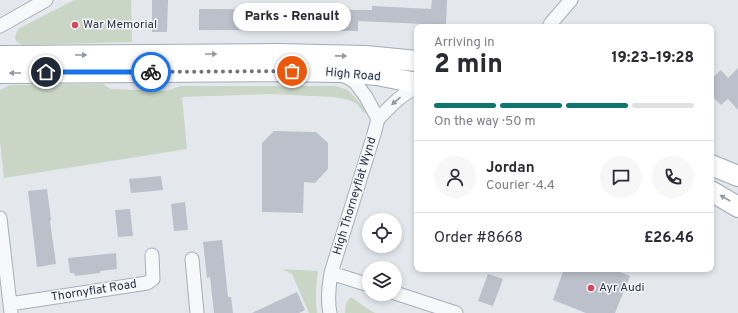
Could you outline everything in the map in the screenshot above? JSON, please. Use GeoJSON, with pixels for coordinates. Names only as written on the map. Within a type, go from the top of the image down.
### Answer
{"type":"FeatureCollection","features":[{"type":"Feature","properties":{"kind":"main road","name":"High Road"},"geometry":{"type":"LineString","coordinates":[[0,56],[277,54],[366,56],[414,61]]}},
{"type":"Feature","properties":{"kind":"main road","name":"High Road"},"geometry":{"type":"LineString","coordinates":[[0,73],[340,72],[378,75],[414,82]]}},
{"type":"Feature","properties":{"kind":"main road"},"geometry":{"type":"LineString","coordinates":[[714,166],[738,176]]}},
{"type":"Feature","properties":{"kind":"main road"},"geometry":{"type":"LineString","coordinates":[[714,193],[738,207]]}},
{"type":"Feature","properties":{"kind":"street"},"geometry":{"type":"LineString","coordinates":[[0,26],[46,0]]}},
{"type":"Feature","properties":{"kind":"street"},"geometry":{"type":"LineString","coordinates":[[550,24],[571,0]]}},
{"type":"Feature","properties":{"kind":"street"},"geometry":{"type":"LineString","coordinates":[[340,72],[355,82],[378,118],[398,100],[414,89]]}},
{"type":"Feature","properties":{"kind":"street","name":"High Thorneyflat Wynd"},"geometry":{"type":"LineString","coordinates":[[330,313],[328,307],[331,273],[378,118]]}},
{"type":"Feature","properties":{"kind":"street","name":"Thornyflat Road"},"geometry":{"type":"LineString","coordinates":[[0,218],[10,308],[147,283],[153,279],[152,255]]}},
{"type":"Feature","properties":{"kind":"street"},"geometry":{"type":"LineString","coordinates":[[192,259],[197,313]]}},
{"type":"Feature","properties":{"kind":"street"},"geometry":{"type":"LineString","coordinates":[[331,273],[362,283]]}},
{"type":"Feature","properties":{"kind":"street"},"geometry":{"type":"LineString","coordinates":[[402,295],[456,313]]}},
{"type":"Feature","properties":{"kind":"green space"},"geometry":{"type":"Polygon","coordinates":[[[74,0],[131,0],[132,42],[23,45],[16,41],[15,37],[18,29],[74,0]]]}},
{"type":"Feature","properties":{"kind":"green space"},"geometry":{"type":"Polygon","coordinates":[[[103,84],[111,89],[166,91],[181,86],[336,86],[348,90],[361,104],[366,113],[364,113],[357,104],[349,100],[334,97],[269,94],[182,97],[187,149],[4,178],[0,141],[0,90],[10,85],[103,84]]]}},
{"type":"Feature","properties":{"kind":"green space"},"geometry":{"type":"Polygon","coordinates":[[[282,269],[318,271],[316,292],[317,313],[309,313],[292,274],[282,269]]]}},
{"type":"Feature","properties":{"kind":"green space"},"geometry":{"type":"Polygon","coordinates":[[[351,297],[375,313],[345,313],[346,303],[351,297]]]}},
{"type":"Feature","properties":{"kind":"building"},"geometry":{"type":"Polygon","coordinates":[[[152,0],[168,0],[167,32],[152,32],[152,0]]]}},
{"type":"Feature","properties":{"kind":"building"},"geometry":{"type":"Polygon","coordinates":[[[432,0],[447,0],[446,24],[358,21],[358,31],[199,30],[199,9],[372,10],[372,6],[431,9],[432,0]]]}},
{"type":"Feature","properties":{"kind":"building"},"geometry":{"type":"Polygon","coordinates":[[[738,68],[738,110],[728,99],[721,105],[714,98],[714,76],[721,70],[728,78],[738,68]]]}},
{"type":"Feature","properties":{"kind":"building"},"geometry":{"type":"Polygon","coordinates":[[[274,131],[316,132],[328,143],[328,169],[315,183],[304,182],[303,213],[262,212],[262,143],[274,131]]]}},
{"type":"Feature","properties":{"kind":"building"},"geometry":{"type":"Polygon","coordinates":[[[161,176],[163,190],[131,193],[129,179],[161,176]]]}},
{"type":"Feature","properties":{"kind":"building"},"geometry":{"type":"Polygon","coordinates":[[[47,189],[56,264],[37,267],[28,191],[47,189]]]}},
{"type":"Feature","properties":{"kind":"building"},"geometry":{"type":"Polygon","coordinates":[[[185,202],[188,230],[174,231],[171,204],[185,202]]]}},
{"type":"Feature","properties":{"kind":"building"},"geometry":{"type":"Polygon","coordinates":[[[130,209],[133,236],[118,237],[115,210],[130,209]]]}},
{"type":"Feature","properties":{"kind":"building"},"geometry":{"type":"Polygon","coordinates":[[[222,240],[228,297],[231,297],[233,313],[214,313],[210,277],[207,278],[203,242],[222,240]]]}},
{"type":"Feature","properties":{"kind":"building"},"geometry":{"type":"Polygon","coordinates":[[[116,253],[117,269],[75,276],[74,273],[70,273],[68,258],[116,253]]]}},
{"type":"Feature","properties":{"kind":"building","name":"Ayr Audi"},"geometry":{"type":"Polygon","coordinates":[[[563,272],[620,272],[630,276],[615,313],[586,313],[553,300],[563,272]]]}},
{"type":"Feature","properties":{"kind":"building"},"geometry":{"type":"Polygon","coordinates":[[[488,274],[503,279],[493,306],[478,301],[488,274]]]}},
{"type":"Feature","properties":{"kind":"building"},"geometry":{"type":"Polygon","coordinates":[[[297,292],[305,310],[299,313],[252,313],[297,292]]]}},
{"type":"Feature","properties":{"kind":"way so far"},"geometry":{"type":"LineString","coordinates":[[151,72],[292,71]]}},
{"type":"Feature","properties":{"kind":"place","name":"War Memorial"},"geometry":{"type":"Point","coordinates":[75,25]}},
{"type":"Feature","properties":{"kind":"place","name":"Parks - Renault"},"geometry":{"type":"Point","coordinates":[292,71]}},
{"type":"Feature","properties":{"kind":"place","name":"Ayr Audi"},"geometry":{"type":"Point","coordinates":[591,288]}},
{"type":"Feature","properties":{"kind":"route"},"geometry":{"type":"LineString","coordinates":[[46,72],[151,72]]}}]}
